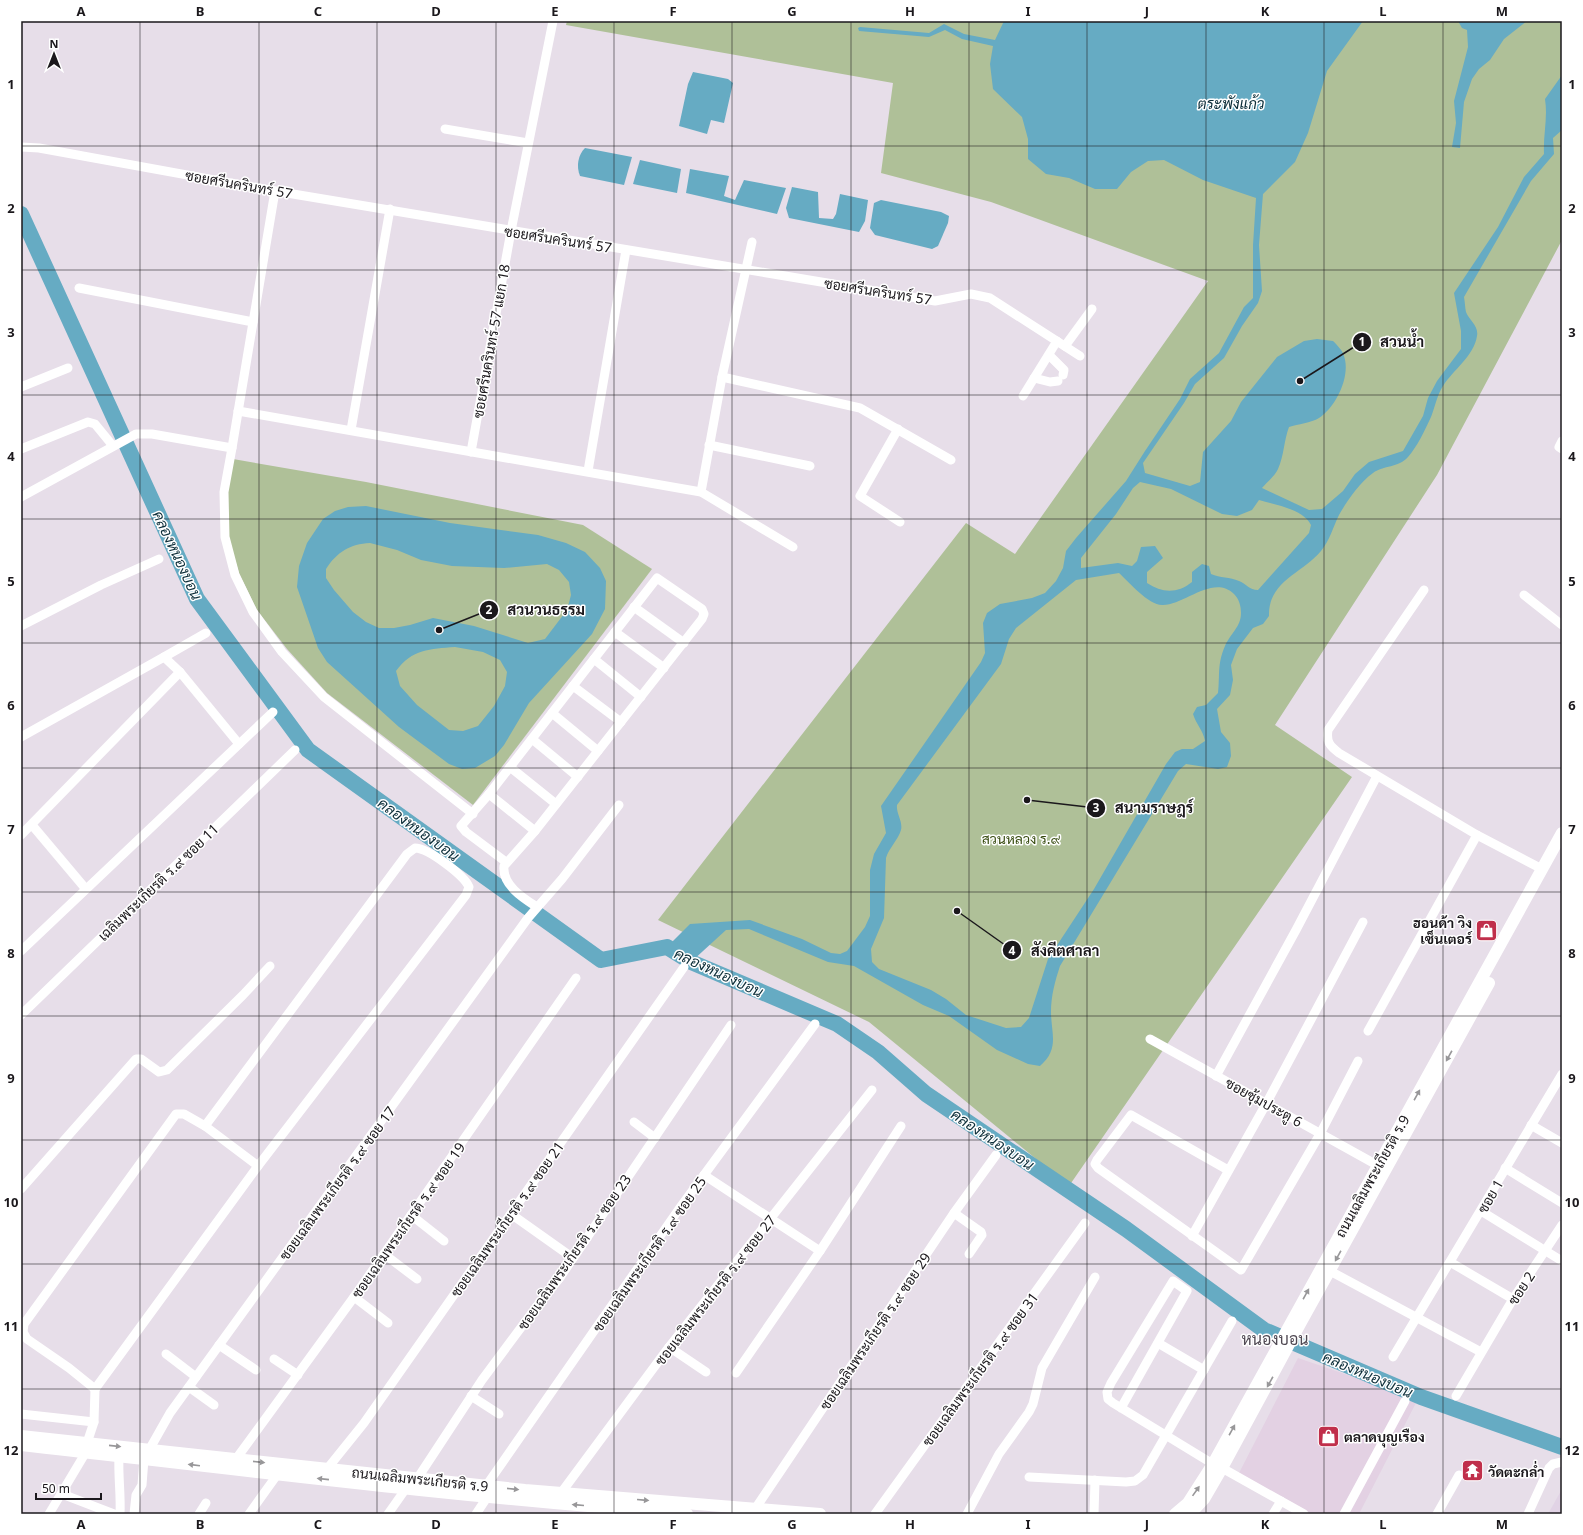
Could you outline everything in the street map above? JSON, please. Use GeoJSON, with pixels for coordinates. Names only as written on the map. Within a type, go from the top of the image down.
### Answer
{"type":"FeatureCollection","features":[{"type":"Feature","properties":{"kind":"main road","name":"ถนนเฉลิมพระเกียรติ ร.9"},"geometry":{"type":"LineString","coordinates":[[1283,1346],[1287,1328],[1562,833]]}},
{"type":"Feature","properties":{"kind":"main road","name":"ถนนเฉลิมพระเกียรติ ร.9"},"geometry":{"type":"LineString","coordinates":[[1190,1514],[1204,1499],[1218,1466],[1283,1346],[1300,1324],[1330,1271],[1562,850]]}},
{"type":"Feature","properties":{"kind":"main road","name":"ถนนเฉลิมพระเกียรติ ร.9"},"geometry":{"type":"LineString","coordinates":[[21,1436],[87,1448],[119,1457],[146,1454],[277,1475],[407,1487],[561,1493],[820,1514]]}},
{"type":"Feature","properties":{"kind":"main road","name":"ถนนเฉลิมพระเกียรติ ร.9"},"geometry":{"type":"LineString","coordinates":[[21,1445],[87,1448],[146,1454],[236,1459],[417,1479],[621,1512],[686,1514]]}},
{"type":"Feature","properties":{"kind":"main road","name":"ถนนเฉลิมพระเกียรติ ร.9"},"geometry":{"type":"LineString","coordinates":[[1175,1514],[1188,1503],[1218,1466]]}},
{"type":"Feature","properties":{"kind":"street","name":"ซอยศรีนครินทร์ 57 แยก 18"},"geometry":{"type":"LineString","coordinates":[[471,452],[511,231],[553,21]]}},
{"type":"Feature","properties":{"kind":"street"},"geometry":{"type":"LineString","coordinates":[[445,129],[528,143]]}},
{"type":"Feature","properties":{"kind":"street","name":"ซอยศรีนครินทร์ 57"},"geometry":{"type":"LineString","coordinates":[[21,147],[39,148],[275,191],[935,300],[971,294],[990,298],[1080,356]]}},
{"type":"Feature","properties":{"kind":"street"},"geometry":{"type":"LineString","coordinates":[[275,191],[224,492],[225,538],[235,575],[253,612],[282,652],[324,696],[473,814]]}},
{"type":"Feature","properties":{"kind":"street"},"geometry":{"type":"LineString","coordinates":[[351,430],[390,209]]}},
{"type":"Feature","properties":{"kind":"street"},"geometry":{"type":"LineString","coordinates":[[701,492],[722,377],[752,242]]}},
{"type":"Feature","properties":{"kind":"street"},"geometry":{"type":"LineString","coordinates":[[588,471],[626,250]]}},
{"type":"Feature","properties":{"kind":"street"},"geometry":{"type":"LineString","coordinates":[[79,288],[253,322]]}},
{"type":"Feature","properties":{"kind":"street"},"geometry":{"type":"LineString","coordinates":[[1065,346],[1092,309]]}},
{"type":"Feature","properties":{"kind":"street"},"geometry":{"type":"LineString","coordinates":[[1023,396],[1057,341]]}},
{"type":"Feature","properties":{"kind":"street"},"geometry":{"type":"LineString","coordinates":[[1034,378],[1050,382],[1060,378],[1064,370],[1048,355]]}},
{"type":"Feature","properties":{"kind":"street"},"geometry":{"type":"LineString","coordinates":[[21,387],[68,368]]}},
{"type":"Feature","properties":{"kind":"street"},"geometry":{"type":"LineString","coordinates":[[722,377],[860,408],[951,460]]}},
{"type":"Feature","properties":{"kind":"street"},"geometry":{"type":"LineString","coordinates":[[238,411],[588,471],[701,492],[793,547]]}},
{"type":"Feature","properties":{"kind":"street"},"geometry":{"type":"LineString","coordinates":[[21,449],[88,422],[95,424],[112,446]]}},
{"type":"Feature","properties":{"kind":"street"},"geometry":{"type":"LineString","coordinates":[[898,430],[860,496],[900,522]]}},
{"type":"Feature","properties":{"kind":"street"},"geometry":{"type":"LineString","coordinates":[[21,497],[136,434],[152,434],[232,448]]}},
{"type":"Feature","properties":{"kind":"street"},"geometry":{"type":"LineString","coordinates":[[1562,441],[1559,447],[1562,449]]}},
{"type":"Feature","properties":{"kind":"street"},"geometry":{"type":"LineString","coordinates":[[709,445],[810,466]]}},
{"type":"Feature","properties":{"kind":"street"},"geometry":{"type":"LineString","coordinates":[[21,626],[101,585],[159,559]]}},
{"type":"Feature","properties":{"kind":"street"},"geometry":{"type":"LineString","coordinates":[[506,862],[466,832],[461,826],[473,814],[510,768],[657,578],[702,609],[704,614],[684,643],[535,831],[512,858],[506,862],[504,866],[504,873],[513,889],[536,908]]}},
{"type":"Feature","properties":{"kind":"street"},"geometry":{"type":"LineString","coordinates":[[1424,590],[1328,730],[1327,739],[1330,746],[1377,776],[1477,835],[1542,869]]}},
{"type":"Feature","properties":{"kind":"street"},"geometry":{"type":"LineString","coordinates":[[1524,595],[1562,625]]}},
{"type":"Feature","properties":{"kind":"street"},"geometry":{"type":"LineString","coordinates":[[634,607],[684,643]]}},
{"type":"Feature","properties":{"kind":"street"},"geometry":{"type":"LineString","coordinates":[[615,632],[664,668]]}},
{"type":"Feature","properties":{"kind":"street"},"geometry":{"type":"LineString","coordinates":[[21,737],[206,633]]}},
{"type":"Feature","properties":{"kind":"street"},"geometry":{"type":"LineString","coordinates":[[164,657],[180,672],[239,744]]}},
{"type":"Feature","properties":{"kind":"street"},"geometry":{"type":"LineString","coordinates":[[594,659],[641,697]]}},
{"type":"Feature","properties":{"kind":"street"},"geometry":{"type":"LineString","coordinates":[[21,835],[180,672]]}},
{"type":"Feature","properties":{"kind":"street"},"geometry":{"type":"LineString","coordinates":[[573,686],[621,722]]}},
{"type":"Feature","properties":{"kind":"street"},"geometry":{"type":"LineString","coordinates":[[21,951],[273,712]]}},
{"type":"Feature","properties":{"kind":"street"},"geometry":{"type":"LineString","coordinates":[[552,712],[598,751]]}},
{"type":"Feature","properties":{"kind":"street"},"geometry":{"type":"LineString","coordinates":[[532,739],[578,777]]}},
{"type":"Feature","properties":{"kind":"street","name":"เฉลิมพระเกียรติ ร.๙ ซอย 11"},"geometry":{"type":"LineString","coordinates":[[21,1015],[295,750]]}},
{"type":"Feature","properties":{"kind":"street"},"geometry":{"type":"LineString","coordinates":[[510,768],[556,804]]}},
{"type":"Feature","properties":{"kind":"street"},"geometry":{"type":"LineString","coordinates":[[1216,1076],[1296,930],[1377,776]]}},
{"type":"Feature","properties":{"kind":"street"},"geometry":{"type":"LineString","coordinates":[[489,794],[535,831]]}},
{"type":"Feature","properties":{"kind":"street","name":"ซอยเฉลิมพระเกียรติ ร.๙ ซอย 17"},"geometry":{"type":"LineString","coordinates":[[146,1454],[159,1430],[196,1377],[528,918],[562,879],[619,805]]}},
{"type":"Feature","properties":{"kind":"street"},"geometry":{"type":"LineString","coordinates":[[32,825],[86,888]]}},
{"type":"Feature","properties":{"kind":"street"},"geometry":{"type":"LineString","coordinates":[[1368,1030],[1477,835]]}},
{"type":"Feature","properties":{"kind":"street"},"geometry":{"type":"LineString","coordinates":[[49,1514],[62,1494],[87,1448],[94,1422],[95,1389],[258,1166],[466,895],[469,887],[466,882],[431,854],[418,848],[413,849],[407,854],[205,1126]]}},
{"type":"Feature","properties":{"kind":"street"},"geometry":{"type":"LineString","coordinates":[[1192,1236],[1266,1104],[1363,922]]}},
{"type":"Feature","properties":{"kind":"street"},"geometry":{"type":"LineString","coordinates":[[21,1189],[136,1059],[141,1059],[159,1072],[167,1070],[243,995],[270,966]]}},
{"type":"Feature","properties":{"kind":"street","name":"ซอยเฉลิมพระเกียรติ ร.๙ ซอย 21"},"geometry":{"type":"LineString","coordinates":[[327,1469],[364,1423],[684,967]]}},
{"type":"Feature","properties":{"kind":"street","name":"ซอยเฉลิมพระเกียรติ ร.๙ ซอย 19"},"geometry":{"type":"LineString","coordinates":[[236,1459],[354,1297],[576,978]]}},
{"type":"Feature","properties":{"kind":"street","name":"ซอยเฉลิมพระเกียรติ ร.๙ ซอย 25"},"geometry":{"type":"LineString","coordinates":[[476,1514],[487,1491],[704,1175],[815,1024]]}},
{"type":"Feature","properties":{"kind":"street","name":"ซอยเฉลิมพระเกียรติ ร.๙ ซอย 23"},"geometry":{"type":"LineString","coordinates":[[417,1479],[471,1396],[573,1258],[731,1025]]}},
{"type":"Feature","properties":{"kind":"street","name":"ซอยซุ้มประตู 6"},"geometry":{"type":"LineString","coordinates":[[1150,1039],[1377,1165]]}},
{"type":"Feature","properties":{"kind":"street"},"geometry":{"type":"LineString","coordinates":[[1228,1170],[1131,1115],[1096,1160],[1095,1164],[1098,1168],[1239,1270],[1244,1268],[1320,1134],[1358,1061]]}},
{"type":"Feature","properties":{"kind":"street","name":"ซอย 1"},"geometry":{"type":"LineString","coordinates":[[1393,1357],[1531,1125],[1561,1079]]}},
{"type":"Feature","properties":{"kind":"street","name":"ซอยเฉลิมพระเกียรติ ร.๙ ซอย 27"},"geometry":{"type":"LineString","coordinates":[[561,1493],[670,1347],[872,1090]]}},
{"type":"Feature","properties":{"kind":"street"},"geometry":{"type":"LineString","coordinates":[[95,1389],[69,1368],[27,1339],[23,1332],[24,1324],[176,1114],[184,1114],[205,1126],[258,1166]]}},
{"type":"Feature","properties":{"kind":"street"},"geometry":{"type":"LineString","coordinates":[[634,1122],[655,1138]]}},
{"type":"Feature","properties":{"kind":"street"},"geometry":{"type":"LineString","coordinates":[[1531,1125],[1562,1143]]}},
{"type":"Feature","properties":{"kind":"street"},"geometry":{"type":"LineString","coordinates":[[736,1373],[820,1251],[902,1126]]}},
{"type":"Feature","properties":{"kind":"street","name":"ซอยเฉลิมพระเกียรติ ร.๙ ซอย 29"},"geometry":{"type":"LineString","coordinates":[[755,1509],[954,1213],[996,1156]]}},
{"type":"Feature","properties":{"kind":"street"},"geometry":{"type":"LineString","coordinates":[[1506,1168],[1562,1203]]}},
{"type":"Feature","properties":{"kind":"street"},"geometry":{"type":"LineString","coordinates":[[704,1175],[820,1251]]}},
{"type":"Feature","properties":{"kind":"street"},"geometry":{"type":"LineString","coordinates":[[1481,1211],[1562,1261]]}},
{"type":"Feature","properties":{"kind":"street"},"geometry":{"type":"LineString","coordinates":[[954,1213],[981,1232],[982,1235],[969,1254]]}},
{"type":"Feature","properties":{"kind":"street"},"geometry":{"type":"LineString","coordinates":[[511,1214],[573,1258]]}},
{"type":"Feature","properties":{"kind":"street"},"geometry":{"type":"LineString","coordinates":[[411,1215],[444,1241]]}},
{"type":"Feature","properties":{"kind":"street","name":"ซอยเฉลิมพระเกียรติ ร.๙ ซอย 31"},"geometry":{"type":"LineString","coordinates":[[875,1514],[1085,1223]]}},
{"type":"Feature","properties":{"kind":"street","name":"ซอย 2"},"geometry":{"type":"LineString","coordinates":[[1456,1396],[1513,1299],[1562,1225]]}},
{"type":"Feature","properties":{"kind":"street"},"geometry":{"type":"LineString","coordinates":[[384,1254],[417,1279]]}},
{"type":"Feature","properties":{"kind":"street"},"geometry":{"type":"LineString","coordinates":[[1450,1262],[1513,1299]]}},
{"type":"Feature","properties":{"kind":"street"},"geometry":{"type":"LineString","coordinates":[[1330,1271],[1481,1352]]}},
{"type":"Feature","properties":{"kind":"street"},"geometry":{"type":"LineString","coordinates":[[967,1514],[999,1454],[1029,1412],[1033,1404],[1042,1368],[1095,1276]]}},
{"type":"Feature","properties":{"kind":"street"},"geometry":{"type":"LineString","coordinates":[[1121,1408],[1187,1291],[1173,1281],[1111,1383],[1107,1392],[1108,1399],[1121,1408],[1165,1435],[1304,1514]]}},
{"type":"Feature","properties":{"kind":"street"},"geometry":{"type":"LineString","coordinates":[[354,1297],[388,1323]]}},
{"type":"Feature","properties":{"kind":"street"},"geometry":{"type":"LineString","coordinates":[[1029,1478],[1120,1482],[1135,1481],[1143,1475],[1232,1321]]}},
{"type":"Feature","properties":{"kind":"street"},"geometry":{"type":"LineString","coordinates":[[1158,1343],[1204,1370]]}},
{"type":"Feature","properties":{"kind":"street"},"geometry":{"type":"LineString","coordinates":[[220,1345],[256,1370]]}},
{"type":"Feature","properties":{"kind":"street"},"geometry":{"type":"LineString","coordinates":[[670,1347],[706,1372]]}},
{"type":"Feature","properties":{"kind":"street"},"geometry":{"type":"LineString","coordinates":[[166,1354],[196,1377]]}},
{"type":"Feature","properties":{"kind":"street"},"geometry":{"type":"LineString","coordinates":[[274,1359],[298,1375]]}},
{"type":"Feature","properties":{"kind":"street"},"geometry":{"type":"LineString","coordinates":[[189,1387],[214,1405]]}},
{"type":"Feature","properties":{"kind":"street"},"geometry":{"type":"LineString","coordinates":[[471,1396],[499,1414]]}},
{"type":"Feature","properties":{"kind":"street"},"geometry":{"type":"LineString","coordinates":[[1344,1514],[1404,1402]]}},
{"type":"Feature","properties":{"kind":"street"},"geometry":{"type":"LineString","coordinates":[[21,1414],[94,1422]]}},
{"type":"Feature","properties":{"kind":"street"},"geometry":{"type":"LineString","coordinates":[[134,1514],[136,1495],[142,1485],[146,1454]]}},
{"type":"Feature","properties":{"kind":"street"},"geometry":{"type":"LineString","coordinates":[[119,1457],[118,1484],[122,1495],[120,1514]]}},
{"type":"Feature","properties":{"kind":"street"},"geometry":{"type":"LineString","coordinates":[[1528,1514],[1549,1468],[1553,1464],[1562,1462]]}},
{"type":"Feature","properties":{"kind":"street"},"geometry":{"type":"LineString","coordinates":[[250,1514],[277,1475]]}},
{"type":"Feature","properties":{"kind":"street"},"geometry":{"type":"LineString","coordinates":[[1437,1514],[1459,1475]]}},
{"type":"Feature","properties":{"kind":"street"},"geometry":{"type":"LineString","coordinates":[[1094,1514],[1095,1480]]}},
{"type":"Feature","properties":{"kind":"street"},"geometry":{"type":"LineString","coordinates":[[388,1514],[407,1487]]}},
{"type":"Feature","properties":{"kind":"street"},"geometry":{"type":"LineString","coordinates":[[62,1494],[114,1514]]}},
{"type":"Feature","properties":{"kind":"street"},"geometry":{"type":"LineString","coordinates":[[1273,1514],[1281,1501]]}},
{"type":"Feature","properties":{"kind":"street"},"geometry":{"type":"LineString","coordinates":[[199,1514],[206,1502]]}},
{"type":"Feature","properties":{"kind":"shaded area","name":"ตลาดบุญเรือง"},"geometry":{"type":"Polygon","coordinates":[[[1298,1358],[1418,1399],[1359,1514],[1312,1514],[1239,1473],[1298,1358]]]}},
{"type":"Feature","properties":{"kind":"shaded area"},"geometry":{"type":"Polygon","coordinates":[[[1562,1489],[1562,1514],[1548,1514],[1562,1489]]]}},
{"type":"Feature","properties":{"kind":"green space","name":"สวนหลวง ร.๙"},"geometry":{"type":"Polygon","coordinates":[[[567,21],[1562,21],[1562,240],[1437,475],[1275,725],[1352,777],[1069,1186],[869,1022],[658,920],[966,523],[1015,554],[1208,281],[991,202],[881,173],[893,83],[566,25],[567,21]]]}},
{"type":"Feature","properties":{"kind":"green space"},"geometry":{"type":"Polygon","coordinates":[[[233,459],[366,482],[583,525],[652,569],[473,805],[327,693],[287,649],[257,610],[239,573],[228,537],[227,494],[233,459]]]}},
{"type":"Feature","properties":{"kind":"water","name":"ตระพังแก้ว"},"geometry":{"type":"Polygon","coordinates":[[[1004,21],[1363,21],[1327,71],[1308,133],[1295,162],[1263,194],[1259,245],[1262,291],[1258,303],[1242,326],[1224,358],[1195,384],[1184,403],[1143,463],[1145,473],[1190,486],[1200,482],[1203,452],[1231,421],[1241,402],[1277,357],[1304,341],[1317,339],[1333,341],[1340,348],[1346,364],[1344,382],[1336,399],[1325,413],[1316,420],[1289,427],[1282,459],[1277,472],[1262,488],[1309,510],[1322,509],[1343,491],[1355,474],[1369,462],[1403,451],[1423,416],[1428,398],[1437,381],[1461,349],[1461,331],[1454,293],[1498,227],[1524,177],[1544,154],[1546,113],[1545,99],[1562,75],[1562,130],[1553,138],[1554,154],[1531,181],[1464,297],[1467,315],[1477,329],[1477,336],[1472,350],[1447,380],[1441,390],[1429,422],[1421,438],[1408,457],[1400,463],[1377,470],[1358,487],[1339,515],[1324,547],[1314,559],[1280,586],[1274,594],[1270,604],[1269,616],[1263,624],[1253,628],[1237,649],[1231,665],[1233,680],[1230,695],[1217,709],[1221,732],[1230,743],[1231,756],[1227,767],[1218,769],[1186,764],[1178,771],[1060,966],[1052,1000],[1052,1047],[1046,1060],[1040,1066],[1028,1064],[997,1050],[949,1016],[923,1005],[854,966],[828,962],[749,929],[726,930],[691,962],[667,947],[690,924],[750,920],[802,939],[831,953],[840,954],[847,951],[865,927],[870,916],[870,870],[874,854],[886,833],[881,806],[981,662],[985,653],[983,623],[987,613],[1000,604],[1032,598],[1045,593],[1056,581],[1063,568],[1066,551],[1126,481],[1180,399],[1190,379],[1219,353],[1244,307],[1253,298],[1253,245],[1256,198],[1203,180],[1164,160],[1148,161],[1131,172],[1117,189],[1095,189],[1069,178],[1046,174],[1028,159],[1028,139],[1022,117],[993,89],[990,64],[993,46],[962,39],[945,30],[929,37],[859,31],[858,28],[929,33],[944,24],[964,34],[995,40],[1004,21]],[[1140,482],[1133,488],[1116,514],[1081,558],[1081,568],[1118,563],[1132,566],[1137,561],[1141,547],[1155,546],[1163,558],[1147,572],[1147,583],[1158,589],[1170,591],[1181,589],[1192,582],[1192,572],[1202,564],[1209,566],[1211,574],[1242,582],[1252,589],[1258,590],[1309,533],[1311,525],[1307,520],[1296,511],[1288,508],[1259,500],[1252,510],[1237,516],[1222,514],[1171,489],[1140,482]],[[1119,573],[1076,580],[1016,628],[1009,639],[1001,664],[897,805],[901,830],[886,858],[884,918],[871,949],[872,962],[879,969],[931,990],[946,999],[966,1015],[1006,1028],[1021,1027],[1029,1018],[1048,959],[1094,889],[1166,764],[1175,752],[1182,749],[1193,749],[1205,741],[1193,714],[1197,707],[1206,705],[1218,693],[1222,652],[1241,618],[1241,608],[1236,596],[1226,589],[1217,587],[1208,589],[1172,604],[1163,605],[1152,602],[1146,598],[1119,573]]]}},
{"type":"Feature","properties":{"kind":"water"},"geometry":{"type":"Polygon","coordinates":[[[1458,21],[1527,21],[1504,39],[1490,60],[1479,69],[1472,79],[1464,102],[1460,148],[1452,147],[1456,123],[1454,101],[1468,47],[1467,30],[1462,28],[1458,21]]]}},
{"type":"Feature","properties":{"kind":"water"},"geometry":{"type":"Polygon","coordinates":[[[693,72],[728,79],[733,83],[724,123],[711,120],[707,134],[679,126],[688,84],[693,72]]]}},
{"type":"Feature","properties":{"kind":"water"},"geometry":{"type":"Polygon","coordinates":[[[585,148],[632,157],[624,185],[580,176],[578,161],[585,148]]]}},
{"type":"Feature","properties":{"kind":"water"},"geometry":{"type":"Polygon","coordinates":[[[640,160],[681,169],[677,193],[633,184],[640,160]]]}},
{"type":"Feature","properties":{"kind":"water"},"geometry":{"type":"Polygon","coordinates":[[[690,169],[729,176],[724,196],[735,200],[744,180],[786,188],[777,214],[686,193],[690,169]]]}},
{"type":"Feature","properties":{"kind":"water"},"geometry":{"type":"Polygon","coordinates":[[[792,187],[818,192],[819,218],[833,219],[836,214],[840,194],[868,200],[865,221],[859,232],[789,218],[786,208],[792,187]]]}},
{"type":"Feature","properties":{"kind":"water"},"geometry":{"type":"Polygon","coordinates":[[[881,200],[941,212],[949,216],[948,223],[938,246],[932,249],[875,235],[870,228],[874,203],[881,200]]]}},
{"type":"Feature","properties":{"kind":"water"},"geometry":{"type":"Polygon","coordinates":[[[366,506],[450,523],[538,535],[566,543],[585,552],[600,568],[606,581],[605,609],[592,634],[529,703],[504,745],[495,756],[475,768],[462,769],[449,764],[399,727],[327,662],[318,648],[297,587],[299,566],[307,543],[323,519],[335,511],[348,507],[366,506]],[[370,543],[350,547],[339,554],[326,569],[326,578],[353,612],[366,622],[379,628],[394,628],[433,618],[474,626],[528,643],[545,639],[567,610],[571,595],[569,582],[559,570],[547,564],[504,568],[452,566],[421,560],[397,550],[370,543]],[[455,647],[437,648],[415,654],[408,658],[396,671],[400,686],[417,705],[449,730],[463,731],[478,726],[494,706],[505,686],[507,672],[500,660],[483,652],[455,647]]]}},
{"type":"Feature","properties":{"kind":"waterway","name":"คลองหนองบอน"},"geometry":{"type":"LineString","coordinates":[[21,214],[197,599],[308,750],[601,960],[667,947],[691,962],[837,1024],[878,1052],[926,1094],[1126,1229],[1264,1330],[1421,1397],[1562,1447]]}},
{"type":"Feature","properties":{"kind":"place","name":"สวนน้ำ"},"geometry":{"type":"Point","coordinates":[1300,381]}},
{"type":"Feature","properties":{"kind":"place","name":"สวนวนธรรม"},"geometry":{"type":"Point","coordinates":[439,630]}},
{"type":"Feature","properties":{"kind":"place","name":"สนามราษฎร์"},"geometry":{"type":"Point","coordinates":[1027,800]}},
{"type":"Feature","properties":{"kind":"place","name":"สังคีตศาลา"},"geometry":{"type":"Point","coordinates":[957,911]}},
{"type":"Feature","properties":{"kind":"place","name":"ฮอนด้า วิง เซ็นเตอร์"},"geometry":{"type":"Point","coordinates":[1487,930]}},
{"type":"Feature","properties":{"kind":"place","name":"ตลาดบุญเรือง"},"geometry":{"type":"Point","coordinates":[1329,1436]}},
{"type":"Feature","properties":{"kind":"place","name":"วัดตะกล่ำ"},"geometry":{"type":"Point","coordinates":[1472,1471]}},
{"type":"Feature","properties":{"kind":"district","name":"หนองบอน"},"geometry":{"type":"Point","coordinates":[1275,1339]}}]}
